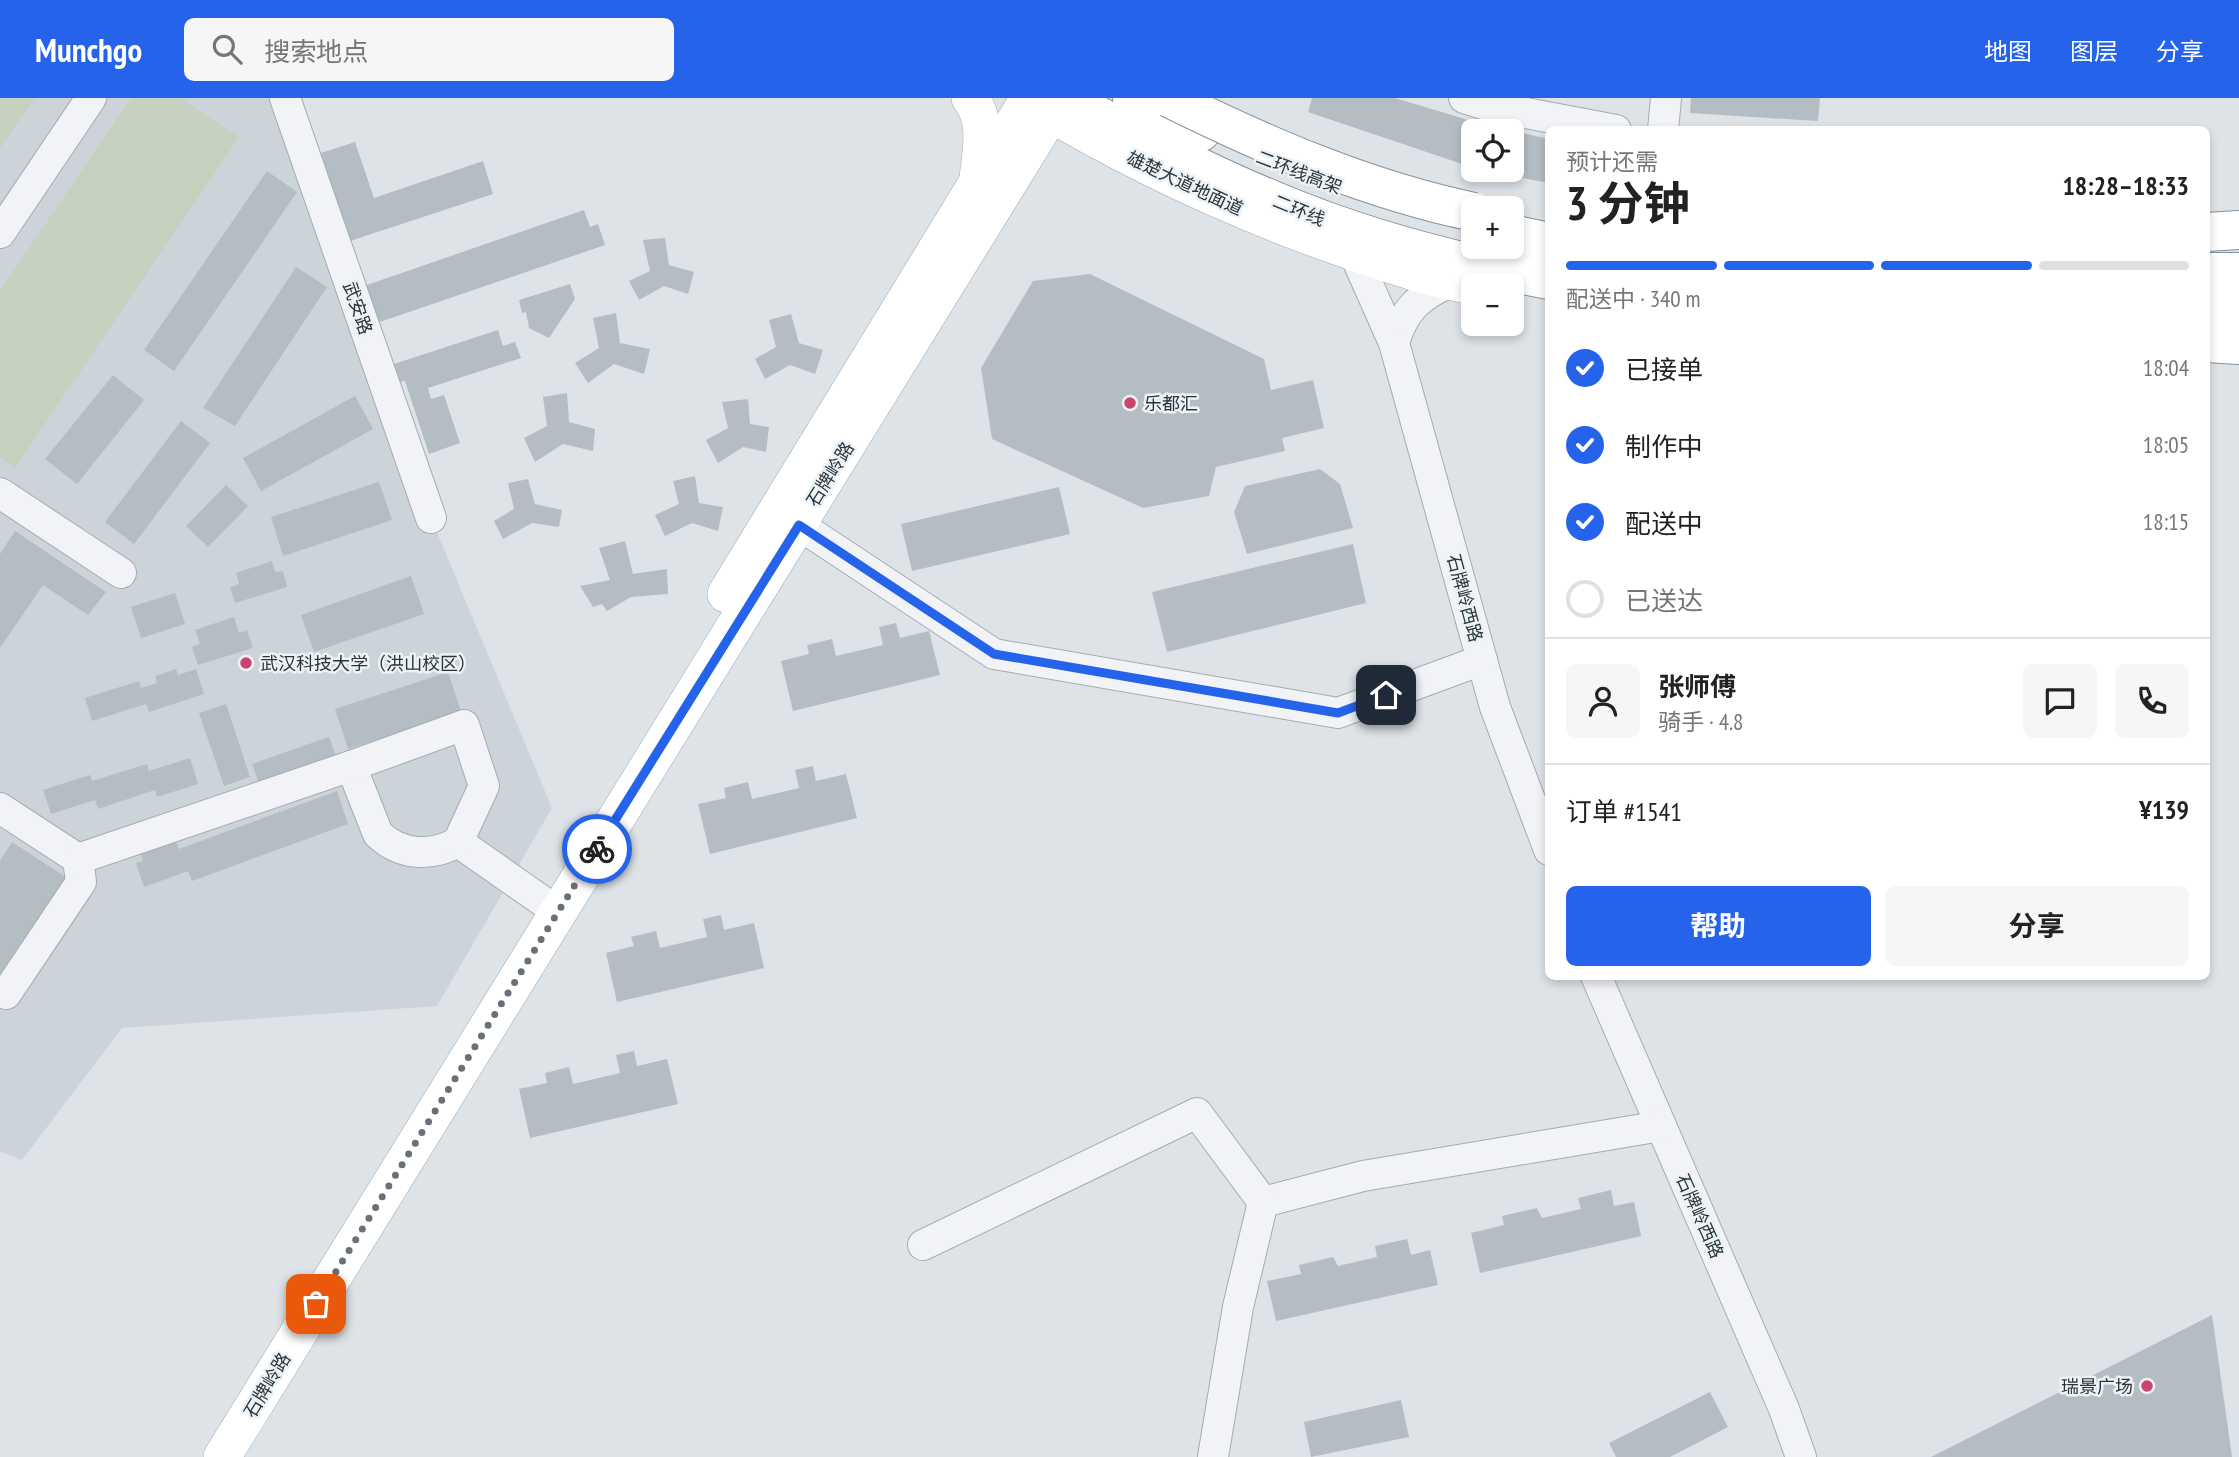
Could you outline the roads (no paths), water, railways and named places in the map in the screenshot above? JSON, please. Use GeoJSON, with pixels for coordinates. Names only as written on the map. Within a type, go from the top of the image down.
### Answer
{"type":"FeatureCollection","features":[{"type":"Feature","properties":{"kind":"highway","name":"二环线高架"},"geometry":{"type":"LineString","coordinates":[[1132,98],[1219,141],[1330,185],[1380,202],[1461,223]]}},
{"type":"Feature","properties":{"kind":"highway"},"geometry":{"type":"LineString","coordinates":[[1167,98],[1230,128],[1374,186],[1461,208]]}},
{"type":"Feature","properties":{"kind":"highway","name":"二环线"},"geometry":{"type":"LineString","coordinates":[[1043,101],[1124,131],[1219,177],[1331,223],[1386,241],[1545,279]]}},
{"type":"Feature","properties":{"kind":"highway"},"geometry":{"type":"LineString","coordinates":[[1524,222],[1545,226]]}},
{"type":"Feature","properties":{"kind":"highway"},"geometry":{"type":"LineString","coordinates":[[2210,232],[2239,230]]}},
{"type":"Feature","properties":{"kind":"highway"},"geometry":{"type":"LineString","coordinates":[[1524,237],[1545,241]]}},
{"type":"Feature","properties":{"kind":"highway"},"geometry":{"type":"LineString","coordinates":[[2210,272],[2239,272]]}},
{"type":"Feature","properties":{"kind":"highway"},"geometry":{"type":"LineString","coordinates":[[2210,310],[2239,310]]}},
{"type":"Feature","properties":{"kind":"highway"},"geometry":{"type":"LineString","coordinates":[[2210,342],[2239,345]]}},
{"type":"Feature","properties":{"kind":"main road"},"geometry":{"type":"LineString","coordinates":[[970,98],[977,106],[982,131],[978,181]]}},
{"type":"Feature","properties":{"kind":"main road","name":"石牌岭路"},"geometry":{"type":"LineString","coordinates":[[222,1457],[978,181],[1043,101]]}},
{"type":"Feature","properties":{"kind":"main road","name":"石牌岭路"},"geometry":{"type":"LineString","coordinates":[[197,1457],[549,906],[799,525],[1043,101]]}},
{"type":"Feature","properties":{"kind":"main road","name":"雄楚大道地面道"},"geometry":{"type":"LineString","coordinates":[[1043,101],[1153,170],[1284,228],[1408,272],[1461,284]]}},
{"type":"Feature","properties":{"kind":"main road"},"geometry":{"type":"LineString","coordinates":[[2210,253],[2239,253]]}},
{"type":"Feature","properties":{"kind":"main road"},"geometry":{"type":"LineString","coordinates":[[1524,293],[1545,296]]}},
{"type":"Feature","properties":{"kind":"main road"},"geometry":{"type":"LineString","coordinates":[[2210,321],[2239,321]]}},
{"type":"Feature","properties":{"kind":"street"},"geometry":{"type":"LineString","coordinates":[[0,233],[91,98]]}},
{"type":"Feature","properties":{"kind":"street","name":"武安路"},"geometry":{"type":"LineString","coordinates":[[285,98],[431,518]]}},
{"type":"Feature","properties":{"kind":"street"},"geometry":{"type":"LineString","coordinates":[[1464,98],[1489,106],[1595,126]]}},
{"type":"Feature","properties":{"kind":"street"},"geometry":{"type":"LineString","coordinates":[[1663,126],[1666,98]]}},
{"type":"Feature","properties":{"kind":"street","name":"石牌岭西路"},"geometry":{"type":"LineString","coordinates":[[1354,253],[1394,343],[1495,707],[1545,839]]}},
{"type":"Feature","properties":{"kind":"street"},"geometry":{"type":"LineString","coordinates":[[1394,343],[1402,317],[1431,291],[1461,284]]}},
{"type":"Feature","properties":{"kind":"street"},"geometry":{"type":"LineString","coordinates":[[1,497],[121,573]]}},
{"type":"Feature","properties":{"kind":"street"},"geometry":{"type":"LineString","coordinates":[[799,525],[994,654],[1338,713],[1482,660]]}},
{"type":"Feature","properties":{"kind":"street"},"geometry":{"type":"LineString","coordinates":[[78,859],[464,725],[484,786],[458,842],[441,851],[426,854],[386,842],[378,834],[351,766]]}},
{"type":"Feature","properties":{"kind":"street"},"geometry":{"type":"LineString","coordinates":[[0,808],[78,859],[81,882],[6,994]]}},
{"type":"Feature","properties":{"kind":"street"},"geometry":{"type":"LineString","coordinates":[[458,842],[549,906]]}},
{"type":"Feature","properties":{"kind":"street","name":"石牌岭西路"},"geometry":{"type":"LineString","coordinates":[[1598,980],[1784,1409],[1801,1457]]}},
{"type":"Feature","properties":{"kind":"street"},"geometry":{"type":"LineString","coordinates":[[923,1245],[1197,1113],[1263,1202],[1238,1307],[1213,1457]]}},
{"type":"Feature","properties":{"kind":"street"},"geometry":{"type":"LineString","coordinates":[[1263,1202],[1363,1176],[1661,1126]]}},
{"type":"Feature","properties":{"kind":"place","name":"乐都汇"},"geometry":{"type":"Point","coordinates":[1130,403]}},
{"type":"Feature","properties":{"kind":"place","name":"武汉科技大学（洪山校区）"},"geometry":{"type":"Point","coordinates":[246,663]}},
{"type":"Feature","properties":{"kind":"place","name":"瑞景广场"},"geometry":{"type":"Point","coordinates":[2147,1386]}}]}
